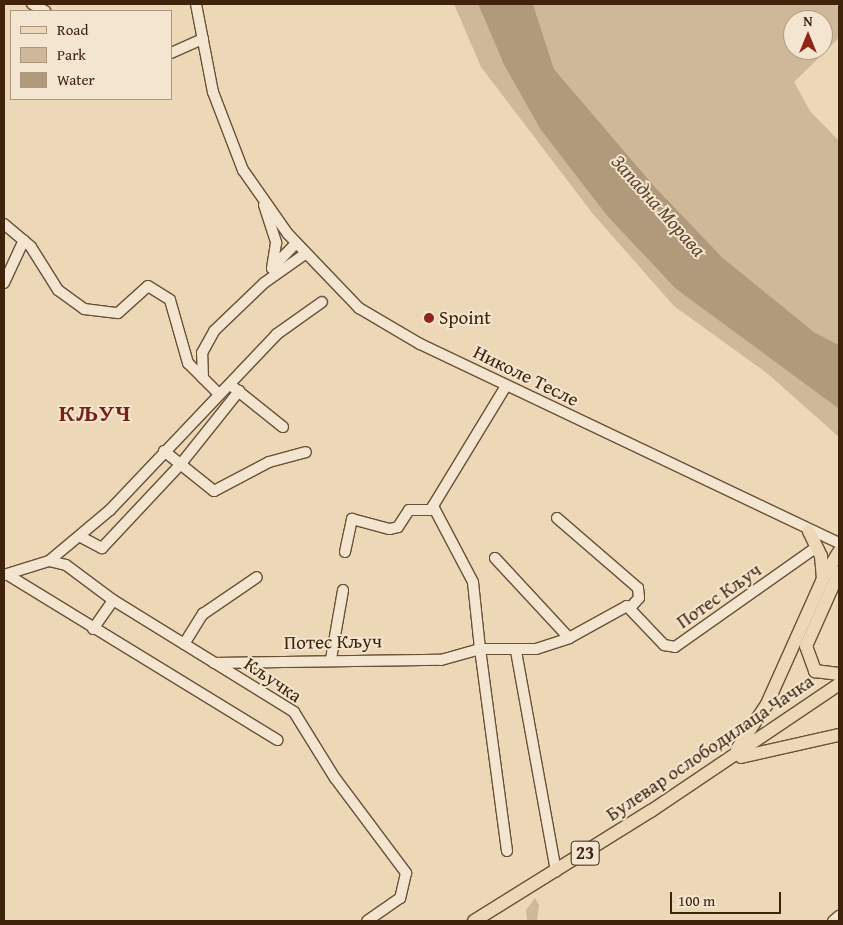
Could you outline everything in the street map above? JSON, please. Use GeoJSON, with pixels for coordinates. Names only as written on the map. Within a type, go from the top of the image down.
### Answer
{"type":"FeatureCollection","features":[{"type":"Feature","properties":{"kind":"main road"},"geometry":{"type":"LineString","coordinates":[[809,530],[834,577]]}},
{"type":"Feature","properties":{"kind":"main road"},"geometry":{"type":"LineString","coordinates":[[839,552],[834,577],[807,637],[806,650],[815,671],[839,674]]}},
{"type":"Feature","properties":{"kind":"main road"},"geometry":{"type":"LineString","coordinates":[[731,758],[767,704],[834,577]]}},
{"type":"Feature","properties":{"kind":"main road","name":"Булевар ослободилаца Чачка"},"geometry":{"type":"LineString","coordinates":[[474,921],[556,872],[731,758],[839,684]]}},
{"type":"Feature","properties":{"kind":"main road"},"geometry":{"type":"LineString","coordinates":[[731,758],[839,735]]}},
{"type":"Feature","properties":{"kind":"street"},"geometry":{"type":"LineString","coordinates":[[32,4],[43,10]]}},
{"type":"Feature","properties":{"kind":"street","name":"Николе Тесле"},"geometry":{"type":"LineString","coordinates":[[196,4],[212,92],[230,146],[263,199],[305,254],[335,286],[379,321],[506,386],[839,543]]}},
{"type":"Feature","properties":{"kind":"street"},"geometry":{"type":"LineString","coordinates":[[172,53],[203,39]]}},
{"type":"Feature","properties":{"kind":"street"},"geometry":{"type":"LineString","coordinates":[[263,199],[276,243],[272,269]]}},
{"type":"Feature","properties":{"kind":"street"},"geometry":{"type":"LineString","coordinates":[[4,224],[24,240],[58,290],[94,313],[118,313],[148,286],[170,300],[185,355],[218,394]]}},
{"type":"Feature","properties":{"kind":"street"},"geometry":{"type":"LineString","coordinates":[[4,283],[24,240]]}},
{"type":"Feature","properties":{"kind":"street"},"geometry":{"type":"LineString","coordinates":[[264,283],[272,269],[296,243]]}},
{"type":"Feature","properties":{"kind":"street"},"geometry":{"type":"LineString","coordinates":[[203,378],[202,353],[214,331],[264,283],[305,254]]}},
{"type":"Feature","properties":{"kind":"street"},"geometry":{"type":"LineString","coordinates":[[6,576],[49,561],[81,537],[276,334],[322,302]]}},
{"type":"Feature","properties":{"kind":"street"},"geometry":{"type":"LineString","coordinates":[[185,355],[202,353]]}},
{"type":"Feature","properties":{"kind":"street"},"geometry":{"type":"LineString","coordinates":[[229,383],[283,427]]}},
{"type":"Feature","properties":{"kind":"street"},"geometry":{"type":"LineString","coordinates":[[433,510],[506,386]]}},
{"type":"Feature","properties":{"kind":"street"},"geometry":{"type":"LineString","coordinates":[[81,537],[102,548],[180,465],[239,391]]}},
{"type":"Feature","properties":{"kind":"street"},"geometry":{"type":"LineString","coordinates":[[164,452],[214,491],[269,462],[306,452]]}},
{"type":"Feature","properties":{"kind":"street"},"geometry":{"type":"LineString","coordinates":[[345,552],[352,519],[390,529],[398,527],[410,510],[433,510]]}},
{"type":"Feature","properties":{"kind":"street"},"geometry":{"type":"LineString","coordinates":[[433,510],[453,537],[473,582],[507,851]]}},
{"type":"Feature","properties":{"kind":"street"},"geometry":{"type":"LineString","coordinates":[[556,518],[638,588],[639,595],[631,607]]}},
{"type":"Feature","properties":{"kind":"street","name":"Потес Кључ"},"geometry":{"type":"LineString","coordinates":[[214,663],[331,659],[441,660],[480,649],[516,652],[569,638],[631,607],[664,644],[675,647],[817,547]]}},
{"type":"Feature","properties":{"kind":"street"},"geometry":{"type":"LineString","coordinates":[[495,558],[569,638]]}},
{"type":"Feature","properties":{"kind":"street","name":"Кључка"},"geometry":{"type":"LineString","coordinates":[[49,561],[66,565],[113,600],[294,712],[352,802],[403,864],[405,879],[400,898],[367,921]]}},
{"type":"Feature","properties":{"kind":"street"},"geometry":{"type":"LineString","coordinates":[[6,576],[276,740]]}},
{"type":"Feature","properties":{"kind":"street"},"geometry":{"type":"LineString","coordinates":[[184,644],[203,614],[257,577]]}},
{"type":"Feature","properties":{"kind":"street"},"geometry":{"type":"LineString","coordinates":[[331,659],[343,590]]}},
{"type":"Feature","properties":{"kind":"street"},"geometry":{"type":"LineString","coordinates":[[93,629],[113,600]]}},
{"type":"Feature","properties":{"kind":"street"},"geometry":{"type":"LineString","coordinates":[[516,652],[556,872]]}},
{"type":"Feature","properties":{"kind":"street"},"geometry":{"type":"LineString","coordinates":[[833,921],[839,916]]}},
{"type":"Feature","properties":{"kind":"green space"},"geometry":{"type":"Polygon","coordinates":[[[454,4],[478,4],[504,65],[541,129],[608,217],[676,289],[839,409],[839,437],[768,374],[674,306],[593,214],[481,67],[454,4]]]}},
{"type":"Feature","properties":{"kind":"green space"},"geometry":{"type":"Polygon","coordinates":[[[533,4],[835,4],[839,8],[839,38],[833,44],[833,10],[783,10],[783,60],[816,60],[794,82],[810,111],[839,141],[839,345],[814,332],[723,258],[655,187],[554,69],[533,4]]]}},
{"type":"Feature","properties":{"kind":"green space"},"geometry":{"type":"Polygon","coordinates":[[[535,898],[539,905],[537,921],[527,921],[526,910],[535,898]]]}},
{"type":"Feature","properties":{"kind":"water","name":"Западна Морава"},"geometry":{"type":"Polygon","coordinates":[[[478,4],[533,4],[554,69],[655,187],[723,258],[814,332],[839,345],[839,409],[676,289],[608,217],[541,130],[504,65],[478,4]]]}},
{"type":"Feature","properties":{"kind":"place","name":"Spoint"},"geometry":{"type":"Point","coordinates":[429,318]}},
{"type":"Feature","properties":{"kind":"district","name":"КЉУЧ"},"geometry":{"type":"Point","coordinates":[95,413]}}]}
